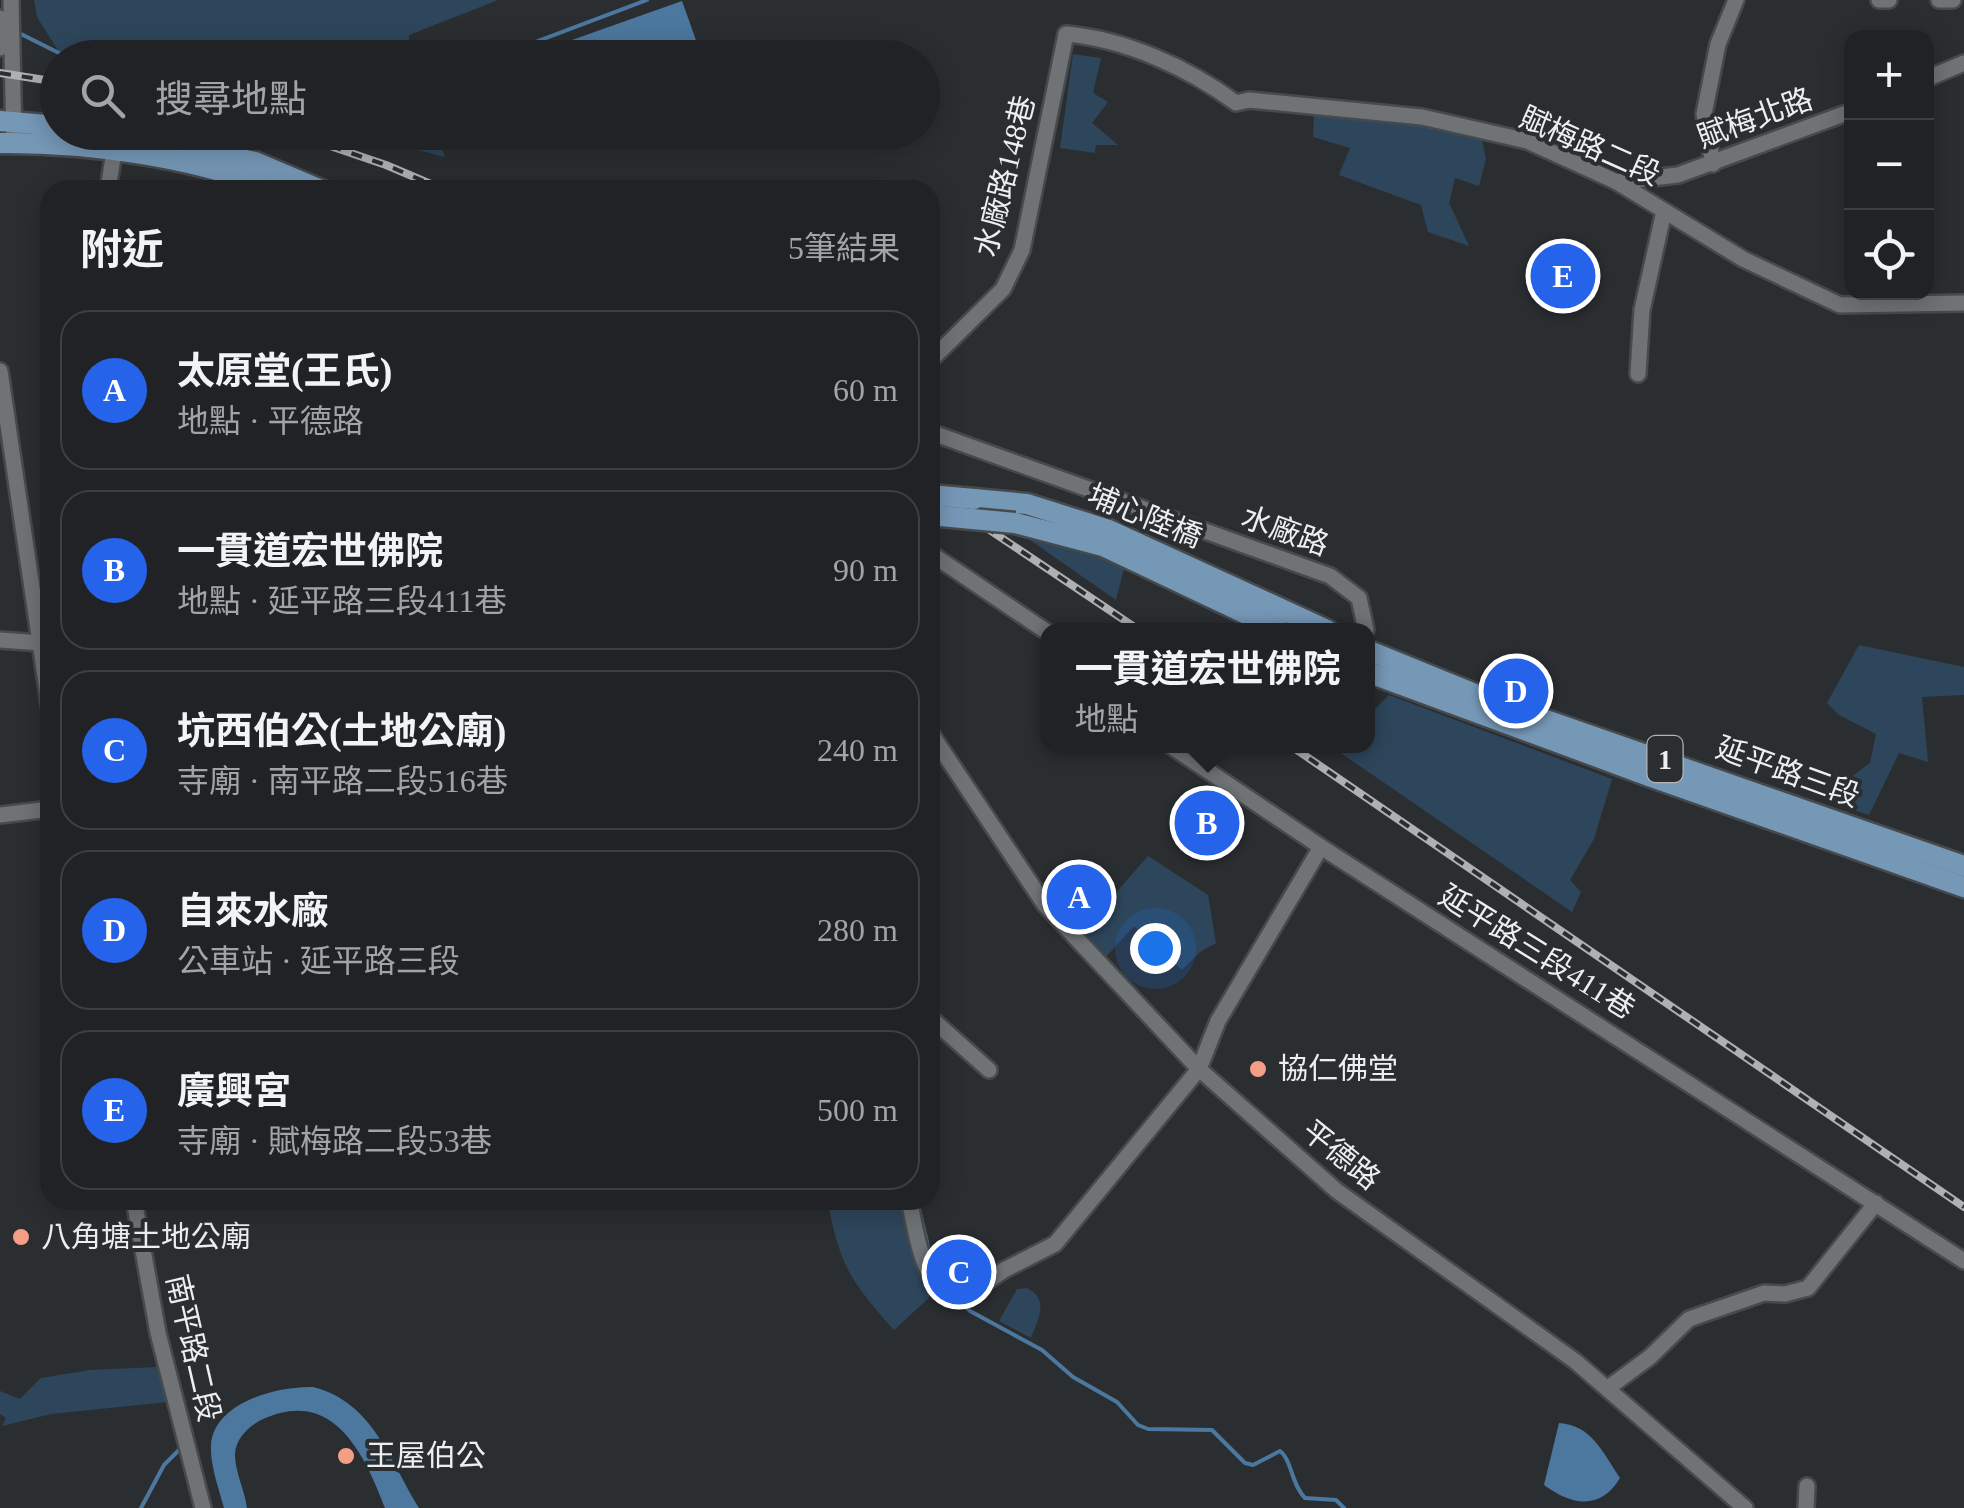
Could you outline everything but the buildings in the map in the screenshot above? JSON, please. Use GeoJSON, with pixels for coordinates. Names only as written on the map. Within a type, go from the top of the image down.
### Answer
{"type":"FeatureCollection","features":[{"type":"Feature","properties":{"kind":"main road"},"geometry":{"type":"LineString","coordinates":[[7,132],[40,128]]}},
{"type":"Feature","properties":{"kind":"main road"},"geometry":{"type":"LineString","coordinates":[[7,132],[40,135]]}},
{"type":"Feature","properties":{"kind":"main road"},"geometry":{"type":"LineString","coordinates":[[141,150],[239,180]]}},
{"type":"Feature","properties":{"kind":"main road"},"geometry":{"type":"LineString","coordinates":[[173,150],[256,162],[297,180]]}},
{"type":"Feature","properties":{"kind":"main road","name":"埔心陸橋"},"geometry":{"type":"LineString","coordinates":[[940,496],[1027,504],[1108,530],[1312,623]]}},
{"type":"Feature","properties":{"kind":"main road","name":"埔心陸橋"},"geometry":{"type":"LineString","coordinates":[[940,516],[1015,523],[1103,546],[1265,623]]}},
{"type":"Feature","properties":{"kind":"main road","name":"延平路三段"},"geometry":{"type":"LineString","coordinates":[[1375,652],[1725,792],[1881,848],[1964,887]]}},
{"type":"Feature","properties":{"kind":"main road","name":"延平路三段"},"geometry":{"type":"LineString","coordinates":[[1881,848],[1964,866]]}},
{"type":"Feature","properties":{"kind":"street"},"geometry":{"type":"LineString","coordinates":[[7,132],[11,0]]}},
{"type":"Feature","properties":{"kind":"street"},"geometry":{"type":"LineString","coordinates":[[1713,164],[1704,114],[1718,44],[1736,0]]}},
{"type":"Feature","properties":{"kind":"street"},"geometry":{"type":"LineString","coordinates":[[1878,0],[1889,0]]}},
{"type":"Feature","properties":{"kind":"street"},"geometry":{"type":"LineString","coordinates":[[1939,0],[1953,0]]}},
{"type":"Feature","properties":{"kind":"street"},"geometry":{"type":"LineString","coordinates":[[0,18],[0,48]]}},
{"type":"Feature","properties":{"kind":"street","name":"賦梅路二段"},"geometry":{"type":"LineString","coordinates":[[1066,34],[1092,36],[1154,58],[1236,103],[1249,100],[1422,117],[1527,141],[1617,182],[1743,259],[1840,305],[1964,303]]}},
{"type":"Feature","properties":{"kind":"street","name":"水廠路148巷"},"geometry":{"type":"LineString","coordinates":[[940,350],[1004,289],[1022,250],[1066,34]]}},
{"type":"Feature","properties":{"kind":"street"},"geometry":{"type":"LineString","coordinates":[[1934,76],[1964,63]]}},
{"type":"Feature","properties":{"kind":"street","name":"賦梅北路"},"geometry":{"type":"LineString","coordinates":[[1617,182],[1678,176],[1844,114]]}},
{"type":"Feature","properties":{"kind":"street"},"geometry":{"type":"LineString","coordinates":[[110,180],[116,150]]}},
{"type":"Feature","properties":{"kind":"street"},"geometry":{"type":"LineString","coordinates":[[1638,374],[1642,310],[1664,211]]}},
{"type":"Feature","properties":{"kind":"street"},"geometry":{"type":"LineString","coordinates":[[0,371],[40,636]]}},
{"type":"Feature","properties":{"kind":"street","name":"水廠路"},"geometry":{"type":"LineString","coordinates":[[940,436],[1330,576],[1359,598],[1363,623]]}},
{"type":"Feature","properties":{"kind":"street"},"geometry":{"type":"LineString","coordinates":[[940,560],[1040,627]]}},
{"type":"Feature","properties":{"kind":"street"},"geometry":{"type":"LineString","coordinates":[[0,640],[40,643]]}},
{"type":"Feature","properties":{"kind":"street","name":"平德路"},"geometry":{"type":"LineString","coordinates":[[940,747],[1045,905],[1199,1069],[1336,1191],[1608,1388],[1746,1508]]}},
{"type":"Feature","properties":{"kind":"street","name":"延平路三段411巷"},"geometry":{"type":"LineString","coordinates":[[1181,753],[1964,1261]]}},
{"type":"Feature","properties":{"kind":"street"},"geometry":{"type":"LineString","coordinates":[[0,815],[40,810]]}},
{"type":"Feature","properties":{"kind":"street"},"geometry":{"type":"LineString","coordinates":[[912,1210],[925,1263],[934,1281],[952,1294],[976,1289],[1055,1244],[1199,1069],[1218,1021],[1322,847]]}},
{"type":"Feature","properties":{"kind":"street"},"geometry":{"type":"LineString","coordinates":[[940,1026],[989,1070]]}},
{"type":"Feature","properties":{"kind":"street"},"geometry":{"type":"LineString","coordinates":[[1608,1388],[1650,1357],[1689,1320],[1764,1294],[1808,1288],[1876,1203]]}},
{"type":"Feature","properties":{"kind":"street","name":"南平路二段"},"geometry":{"type":"LineString","coordinates":[[136,1210],[158,1333],[202,1508]]}},
{"type":"Feature","properties":{"kind":"street"},"geometry":{"type":"LineString","coordinates":[[1806,1508],[1807,1486]]}},
{"type":"Feature","properties":{"kind":"shaded area"},"geometry":{"type":"Polygon","coordinates":[[[34,0],[498,0],[409,35],[409,40],[51,40],[37,17],[34,0]]]}},
{"type":"Feature","properties":{"kind":"shaded area"},"geometry":{"type":"Polygon","coordinates":[[[682,1],[696,40],[572,40],[682,1]]]}},
{"type":"Feature","properties":{"kind":"shaded area"},"geometry":{"type":"Polygon","coordinates":[[[1073,54],[1101,58],[1093,93],[1108,102],[1092,123],[1118,145],[1096,145],[1095,153],[1060,148],[1073,54]]]}},
{"type":"Feature","properties":{"kind":"shaded area"},"geometry":{"type":"Polygon","coordinates":[[[1314,113],[1430,124],[1481,137],[1486,158],[1479,186],[1455,178],[1449,203],[1469,246],[1428,232],[1421,205],[1339,175],[1350,148],[1313,137],[1314,113]]]}},
{"type":"Feature","properties":{"kind":"shaded area"},"geometry":{"type":"Polygon","coordinates":[[[418,150],[442,150],[445,157],[418,150]]]}},
{"type":"Feature","properties":{"kind":"shaded area"},"geometry":{"type":"Polygon","coordinates":[[[1030,540],[1064,545],[1125,565],[1116,600],[1030,540]]]}},
{"type":"Feature","properties":{"kind":"shaded area"},"geometry":{"type":"Polygon","coordinates":[[[1859,645],[1964,667],[1964,695],[1922,697],[1928,762],[1899,753],[1869,815],[1830,802],[1836,772],[1851,777],[1870,763],[1876,734],[1839,715],[1827,703],[1859,645]]]}},
{"type":"Feature","properties":{"kind":"shaded area"},"geometry":{"type":"Polygon","coordinates":[[[1389,695],[1612,779],[1594,839],[1570,880],[1581,892],[1572,912],[1341,753],[1375,753],[1375,709],[1389,695]]]}},
{"type":"Feature","properties":{"kind":"shaded area"},"geometry":{"type":"Polygon","coordinates":[[[1148,856],[1208,895],[1216,943],[1182,970],[1134,926],[1103,960],[1079,935],[1148,856]]]}},
{"type":"Feature","properties":{"kind":"shaded area"},"geometry":{"type":"Polygon","coordinates":[[[829,1210],[905,1210],[921,1271],[933,1294],[894,1330],[849,1271],[829,1210]]]}},
{"type":"Feature","properties":{"kind":"shaded area"},"geometry":{"type":"Polygon","coordinates":[[[1027,1288],[1040,1304],[1031,1338],[999,1321],[1017,1289],[1027,1288]]]}},
{"type":"Feature","properties":{"kind":"shaded area"},"geometry":{"type":"Polygon","coordinates":[[[158,1367],[168,1402],[51,1414],[2,1426],[6,1418],[0,1414],[0,1391],[20,1399],[41,1378],[90,1370],[158,1367]]]}},
{"type":"Feature","properties":{"kind":"shaded area"},"geometry":{"type":"Polygon","coordinates":[[[313,1387],[334,1395],[365,1419],[419,1508],[385,1508],[367,1466],[342,1430],[326,1418],[307,1412],[286,1412],[261,1420],[243,1434],[235,1455],[247,1508],[224,1508],[211,1445],[223,1418],[235,1407],[266,1394],[313,1387]]]}},
{"type":"Feature","properties":{"kind":"shaded area"},"geometry":{"type":"Polygon","coordinates":[[[1559,1423],[1588,1435],[1620,1478],[1605,1495],[1577,1501],[1544,1485],[1559,1423]]]}},
{"type":"Feature","properties":{"kind":"waterway"},"geometry":{"type":"LineString","coordinates":[[541,40],[647,0]]}},
{"type":"Feature","properties":{"kind":"waterway"},"geometry":{"type":"LineString","coordinates":[[15,31],[40,44]]}},
{"type":"Feature","properties":{"kind":"waterway"},"geometry":{"type":"LineString","coordinates":[[919,1210],[931,1259]]}},
{"type":"Feature","properties":{"kind":"waterway"},"geometry":{"type":"LineString","coordinates":[[954,1296],[970,1311],[1042,1350],[1073,1377],[1117,1402],[1138,1425],[1148,1429],[1212,1430],[1245,1463],[1253,1465],[1280,1451],[1305,1498],[1336,1500],[1344,1508]]}},
{"type":"Feature","properties":{"kind":"waterway"},"geometry":{"type":"LineString","coordinates":[[141,1508],[164,1465],[179,1450]]}},
{"type":"Feature","properties":{"kind":"railway"},"geometry":{"type":"LineString","coordinates":[[0,73],[40,79]]}},
{"type":"Feature","properties":{"kind":"railway"},"geometry":{"type":"LineString","coordinates":[[342,150],[421,180]]}},
{"type":"Feature","properties":{"kind":"railway"},"geometry":{"type":"LineString","coordinates":[[940,497],[1129,623]]}},
{"type":"Feature","properties":{"kind":"railway"},"geometry":{"type":"LineString","coordinates":[[1301,753],[1964,1207]]}},
{"type":"Feature","properties":{"kind":"place","name":"廣興宮"},"geometry":{"type":"Point","coordinates":[1563,276]}},
{"type":"Feature","properties":{"kind":"place","name":"自來水廠"},"geometry":{"type":"Point","coordinates":[1516,691]}},
{"type":"Feature","properties":{"kind":"place","name":"一貫道宏世佛院"},"geometry":{"type":"Point","coordinates":[1207,823]}},
{"type":"Feature","properties":{"kind":"place","name":"太原堂(王氏)"},"geometry":{"type":"Point","coordinates":[1079,897]}},
{"type":"Feature","properties":{"kind":"place","name":"協仁佛堂"},"geometry":{"type":"Point","coordinates":[1258,1069]}},
{"type":"Feature","properties":{"kind":"place","name":"八角塘土地公廟"},"geometry":{"type":"Point","coordinates":[21,1237]}},
{"type":"Feature","properties":{"kind":"place","name":"坑西伯公(土地公廟)"},"geometry":{"type":"Point","coordinates":[959,1272]}},
{"type":"Feature","properties":{"kind":"place","name":"王屋伯公"},"geometry":{"type":"Point","coordinates":[346,1456]}}]}
